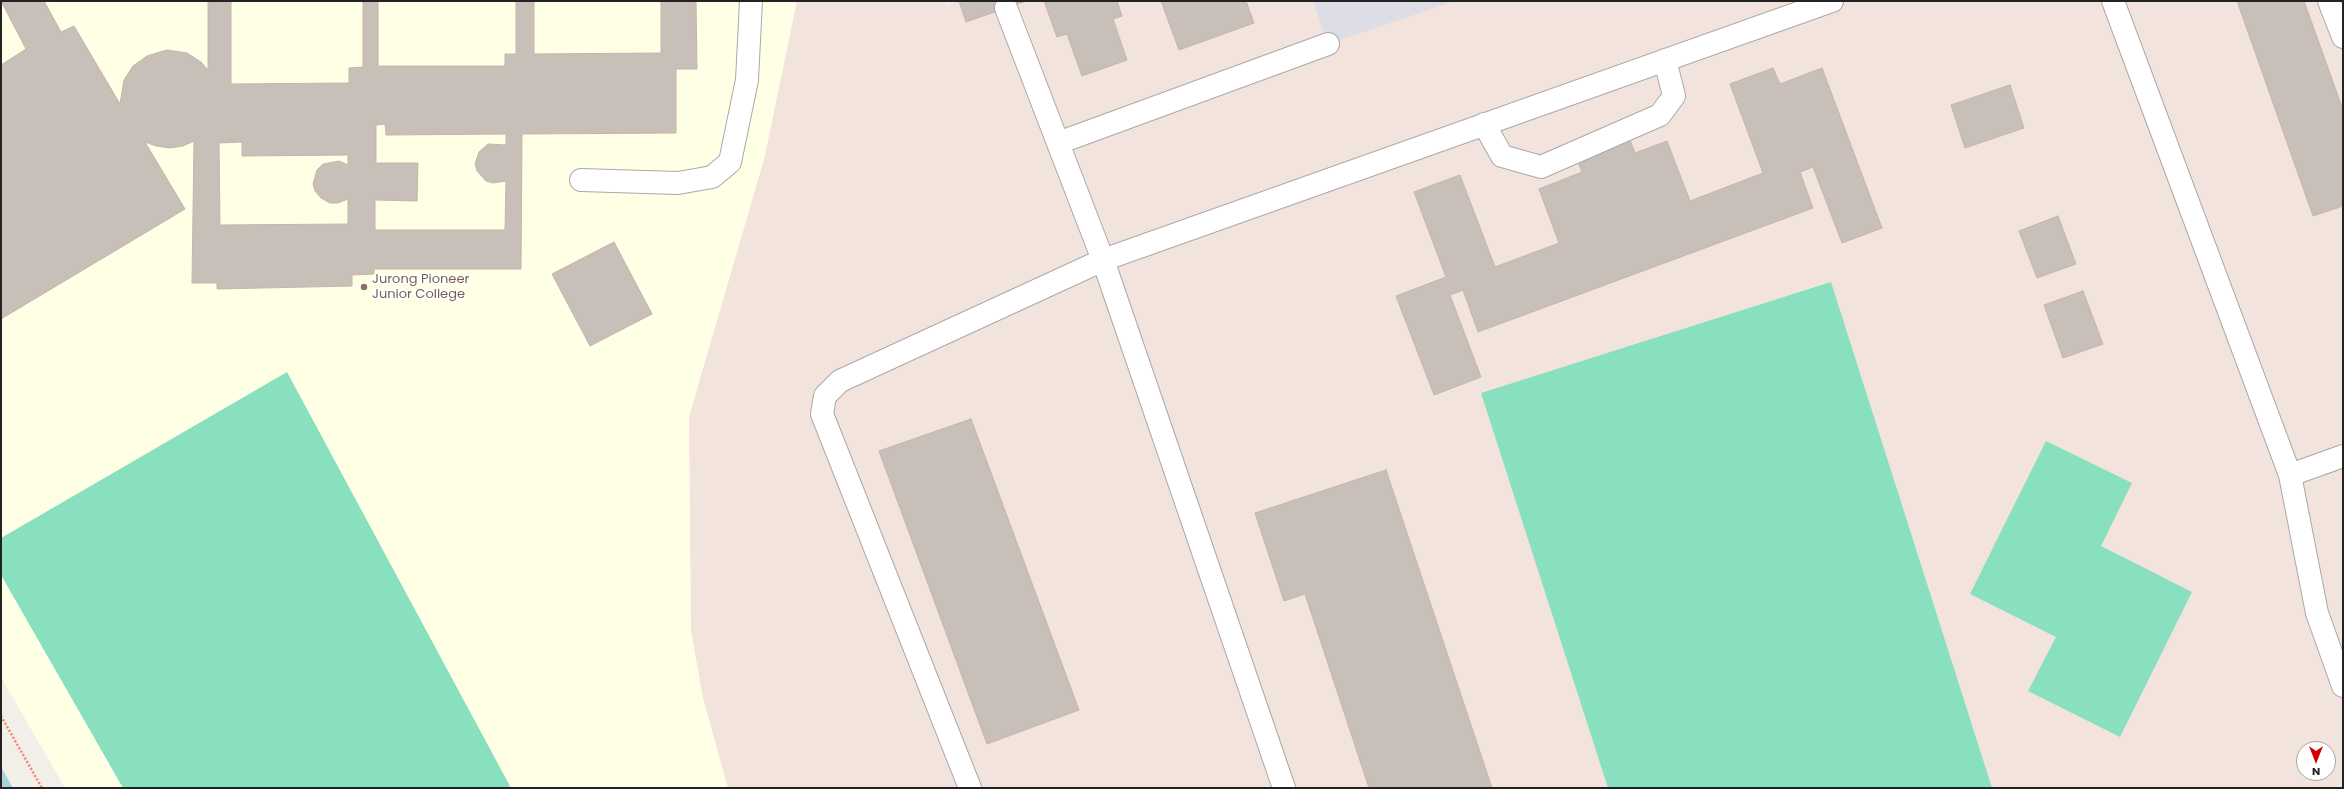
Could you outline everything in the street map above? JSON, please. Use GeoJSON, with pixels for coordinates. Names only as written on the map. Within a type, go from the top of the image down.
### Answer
{"type":"FeatureCollection","features":[{"type":"Feature","properties":{"kind":"lane"},"geometry":{"type":"LineString","coordinates":[[581,180],[678,183],[712,177],[730,162],[747,80],[751,1]]}},
{"type":"Feature","properties":{"kind":"lane"},"geometry":{"type":"LineString","coordinates":[[970,788],[822,414],[825,396],[840,381],[1103,260],[1832,1]]}},
{"type":"Feature","properties":{"kind":"lane"},"geometry":{"type":"LineString","coordinates":[[2113,1],[2290,475],[2316,613],[2343,686]]}},
{"type":"Feature","properties":{"kind":"lane"},"geometry":{"type":"LineString","coordinates":[[2329,1],[2343,37]]}},
{"type":"Feature","properties":{"kind":"lane"},"geometry":{"type":"LineString","coordinates":[[1006,8],[1103,260],[1284,788]]}},
{"type":"Feature","properties":{"kind":"lane"},"geometry":{"type":"LineString","coordinates":[[1058,143],[1328,44]]}},
{"type":"Feature","properties":{"kind":"lane"},"geometry":{"type":"LineString","coordinates":[[1484,124],[1502,156],[1541,167],[1660,115],[1674,96],[1665,60]]}},
{"type":"Feature","properties":{"kind":"lane"},"geometry":{"type":"LineString","coordinates":[[2290,475],[2343,456]]}},
{"type":"Feature","properties":{"kind":"path"},"geometry":{"type":"LineString","coordinates":[[1,716],[42,788]]}},
{"type":"Feature","properties":{"kind":"shaded area","name":"Jurong Pioneer Junior College"},"geometry":{"type":"Polygon","coordinates":[[[1,1],[797,1],[765,156],[691,571],[691,630],[703,698],[728,788],[65,788],[1,677],[1,1]]]}},
{"type":"Feature","properties":{"kind":"shaded area"},"geometry":{"type":"Polygon","coordinates":[[[797,1],[945,1],[947,5],[958,1],[2343,1],[2343,788],[728,788],[703,698],[691,630],[689,417],[765,156],[797,1]]]}},
{"type":"Feature","properties":{"kind":"shaded area"},"geometry":{"type":"Polygon","coordinates":[[[1313,1],[1455,1],[1328,44],[1313,1]]]}},
{"type":"Feature","properties":{"kind":"green space"},"geometry":{"type":"Polygon","coordinates":[[[1831,282],[1992,788],[1608,788],[1481,393],[1831,282]]]}},
{"type":"Feature","properties":{"kind":"green space"},"geometry":{"type":"Polygon","coordinates":[[[287,372],[511,788],[123,788],[1,575],[1,538],[287,372]]]}},
{"type":"Feature","properties":{"kind":"green space"},"geometry":{"type":"Polygon","coordinates":[[[2046,441],[2132,483],[2101,546],[2192,592],[2120,737],[2028,691],[2056,637],[1970,594],[2046,441]]]}},
{"type":"Feature","properties":{"kind":"water"},"geometry":{"type":"Polygon","coordinates":[[[1,767],[13,788],[1,788],[1,767]]]}},
{"type":"Feature","properties":{"kind":"building"},"geometry":{"type":"Polygon","coordinates":[[[1,1],[44,1],[61,32],[74,26],[120,104],[124,80],[133,66],[147,56],[167,50],[187,53],[201,62],[208,70],[208,1],[231,1],[231,84],[349,83],[349,68],[363,67],[363,1],[378,1],[378,66],[505,66],[505,54],[516,54],[516,1],[534,1],[534,54],[661,53],[661,1],[696,1],[697,69],[676,69],[676,133],[522,134],[521,269],[374,269],[374,274],[352,275],[352,286],[217,289],[217,283],[192,283],[194,141],[183,146],[170,148],[156,146],[145,142],[185,209],[1,319],[1,65],[26,49],[1,1]],[[385,124],[376,125],[376,163],[418,163],[417,201],[375,200],[375,230],[505,230],[506,181],[493,183],[486,181],[477,171],[475,164],[479,152],[488,144],[506,145],[506,134],[386,135],[385,124]],[[242,142],[219,143],[220,225],[348,224],[348,199],[338,203],[330,203],[321,198],[315,191],[313,184],[317,170],[323,164],[339,161],[348,165],[348,155],[242,156],[242,142]]]}},
{"type":"Feature","properties":{"kind":"building"},"geometry":{"type":"Polygon","coordinates":[[[959,1],[1026,1],[966,22],[959,1]]]}},
{"type":"Feature","properties":{"kind":"building"},"geometry":{"type":"Polygon","coordinates":[[[1044,1],[1117,1],[1122,16],[1113,19],[1127,60],[1082,76],[1067,34],[1057,37],[1044,1]]]}},
{"type":"Feature","properties":{"kind":"building"},"geometry":{"type":"Polygon","coordinates":[[[1161,1],[1246,1],[1254,23],[1179,50],[1161,1]]]}},
{"type":"Feature","properties":{"kind":"building"},"geometry":{"type":"Polygon","coordinates":[[[2237,1],[2304,1],[2343,110],[2343,206],[2313,216],[2237,1]]]}},
{"type":"Feature","properties":{"kind":"building"},"geometry":{"type":"Polygon","coordinates":[[[1773,68],[1780,84],[1822,68],[1882,228],[1842,243],[1813,167],[1800,172],[1813,208],[1478,332],[1463,290],[1450,295],[1481,377],[1434,395],[1396,296],[1446,277],[1414,192],[1460,175],[1495,267],[1559,243],[1539,189],[1582,172],[1577,160],[1630,140],[1635,153],[1667,141],[1690,201],[1763,173],[1730,84],[1773,68]]]}},
{"type":"Feature","properties":{"kind":"building"},"geometry":{"type":"Polygon","coordinates":[[[2010,85],[2024,128],[1965,148],[1951,105],[2010,85]]]}},
{"type":"Feature","properties":{"kind":"building"},"geometry":{"type":"Polygon","coordinates":[[[2058,216],[2076,264],[2037,278],[2019,231],[2058,216]]]}},
{"type":"Feature","properties":{"kind":"building"},"geometry":{"type":"Polygon","coordinates":[[[614,242],[652,314],[590,346],[552,274],[614,242]]]}},
{"type":"Feature","properties":{"kind":"building"},"geometry":{"type":"Polygon","coordinates":[[[2083,291],[2103,344],[2063,358],[2044,305],[2083,291]]]}},
{"type":"Feature","properties":{"kind":"building"},"geometry":{"type":"Polygon","coordinates":[[[971,419],[1079,710],[987,744],[879,451],[971,419]]]}},
{"type":"Feature","properties":{"kind":"building"},"geometry":{"type":"Polygon","coordinates":[[[1386,470],[1492,788],[1369,788],[1305,594],[1284,601],[1255,513],[1386,470]]]}},
{"type":"Feature","properties":{"kind":"place","name":"Jurong Pioneer Junior College"},"geometry":{"type":"Point","coordinates":[364,287]}}]}
